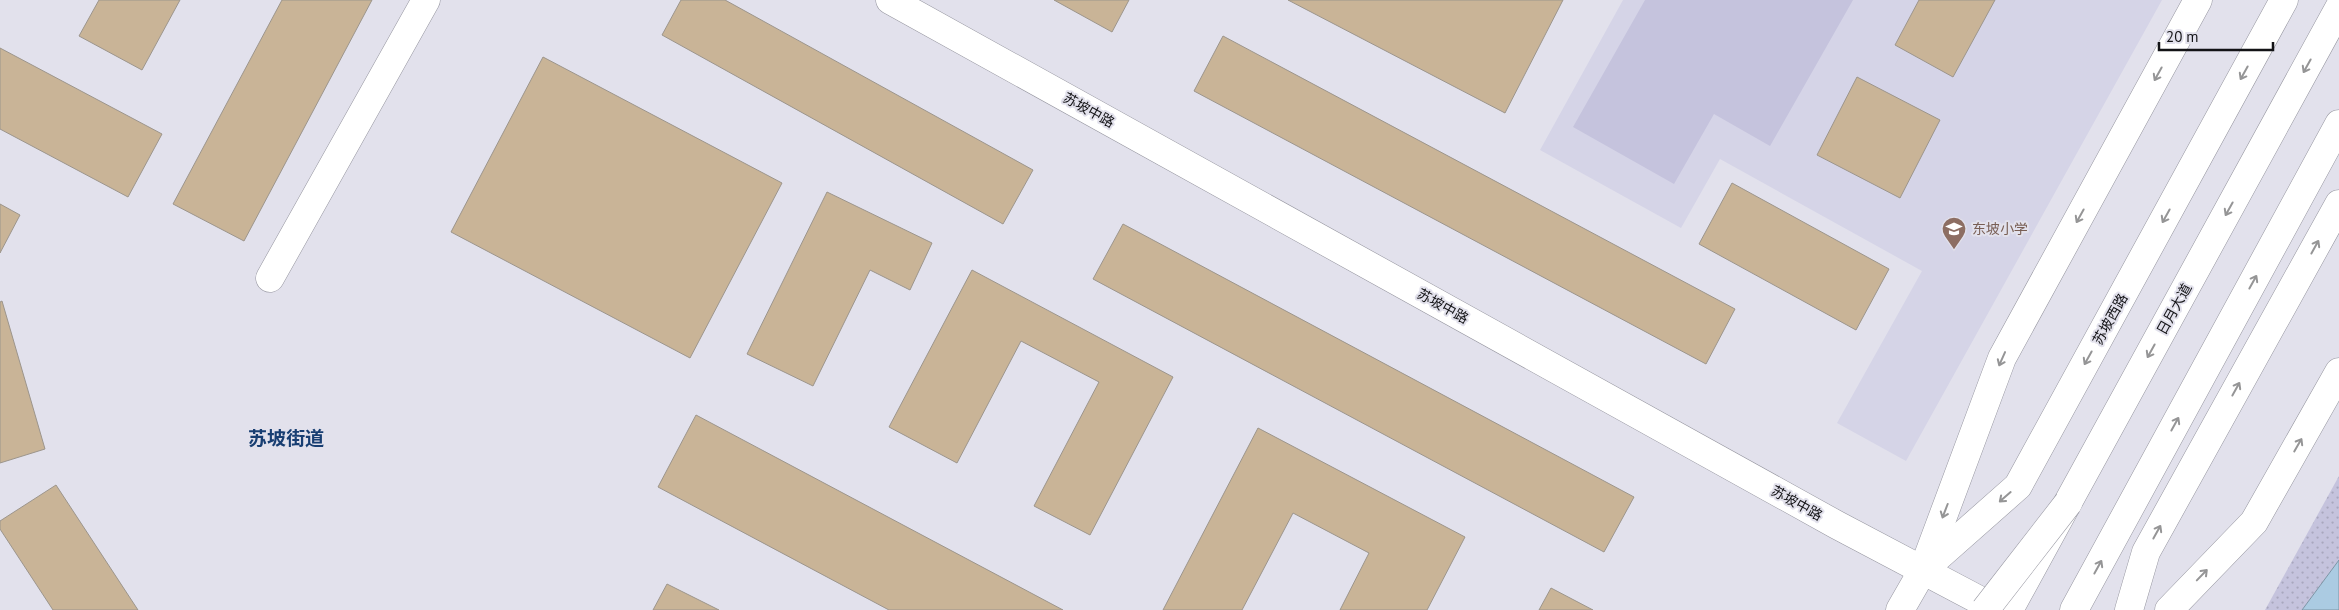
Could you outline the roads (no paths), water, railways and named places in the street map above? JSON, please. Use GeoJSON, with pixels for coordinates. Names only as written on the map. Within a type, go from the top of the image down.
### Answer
{"type":"FeatureCollection","features":[{"type":"Feature","properties":{"kind":"main road"},"geometry":{"type":"LineString","coordinates":[[270,278],[426,0]]}},
{"type":"Feature","properties":{"kind":"main road","name":"苏坡中路"},"geometry":{"type":"LineString","coordinates":[[890,0],[1998,610]]}},
{"type":"Feature","properties":{"kind":"main road"},"geometry":{"type":"LineString","coordinates":[[1923,570],[2002,358],[2198,0]]}},
{"type":"Feature","properties":{"kind":"main road","name":"苏坡西路"},"geometry":{"type":"LineString","coordinates":[[1900,610],[1923,570],[2018,486],[2284,0]]}},
{"type":"Feature","properties":{"kind":"main road","name":"日月大道"},"geometry":{"type":"LineString","coordinates":[[2009,610],[2339,8]]}},
{"type":"Feature","properties":{"kind":"main road"},"geometry":{"type":"LineString","coordinates":[[2074,610],[2339,124]]}},
{"type":"Feature","properties":{"kind":"main road"},"geometry":{"type":"LineString","coordinates":[[2129,610],[2146,552],[2339,204]]}},
{"type":"Feature","properties":{"kind":"main road"},"geometry":{"type":"LineString","coordinates":[[2169,610],[2254,522],[2339,372]]}},
{"type":"Feature","properties":{"kind":"main road"},"geometry":{"type":"LineString","coordinates":[[1985,610],[2068,503]]}},
{"type":"Feature","properties":{"kind":"place","name":"东坡小学"},"geometry":{"type":"Point","coordinates":[1954,250]}},
{"type":"Feature","properties":{"kind":"district","name":"苏坡街道"},"geometry":{"type":"Point","coordinates":[286,438]}}]}
